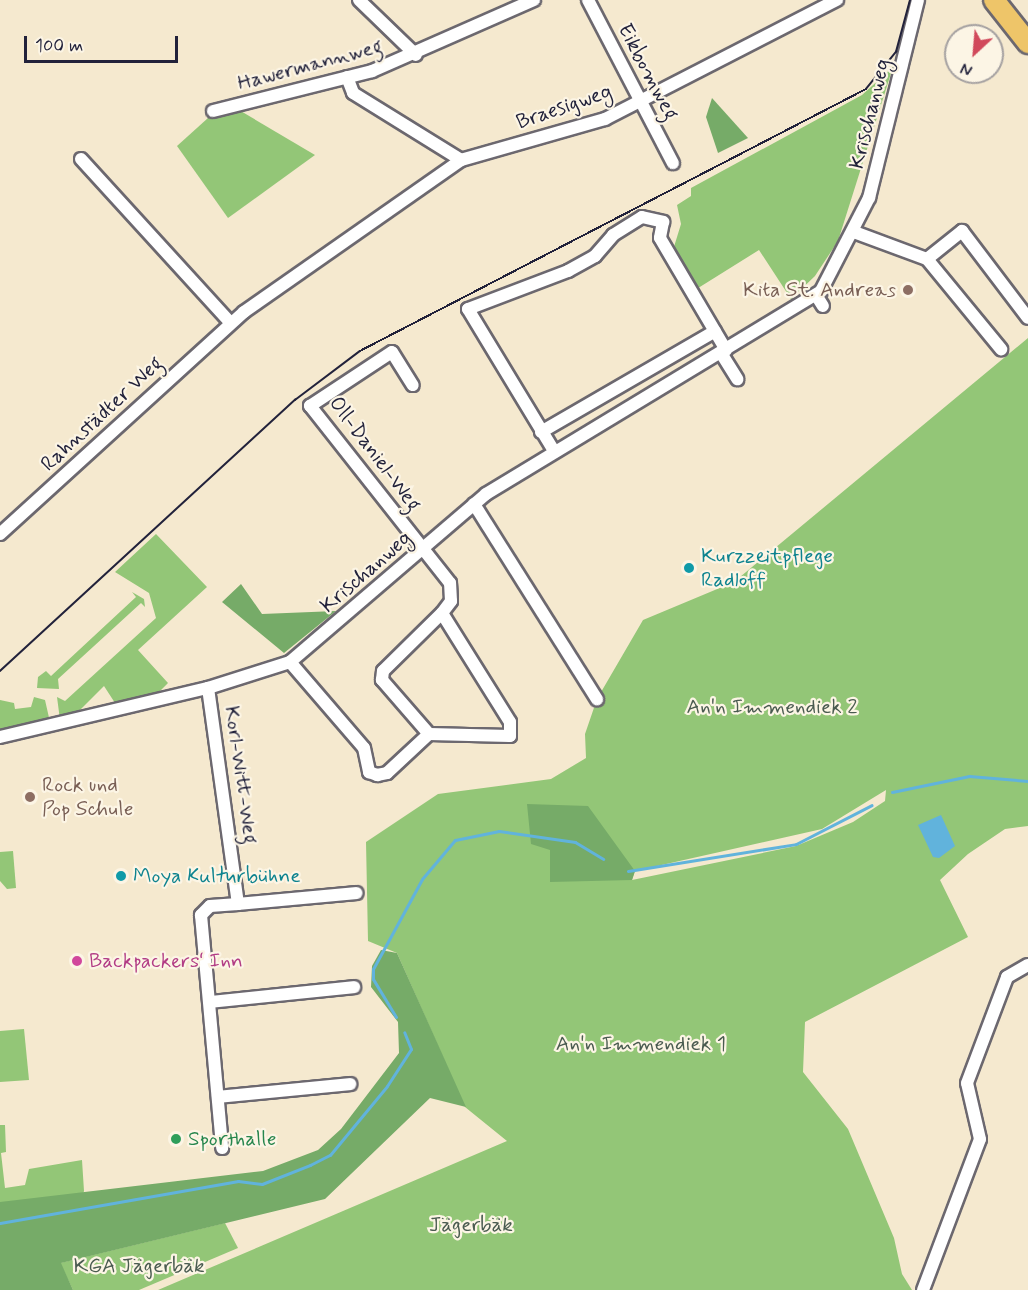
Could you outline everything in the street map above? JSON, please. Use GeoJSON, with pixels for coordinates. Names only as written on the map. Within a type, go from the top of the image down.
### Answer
{"type":"FeatureCollection","features":[{"type":"Feature","properties":{"kind":"main road"},"geometry":{"type":"LineString","coordinates":[[994,0],[1028,43]]}},
{"type":"Feature","properties":{"kind":"street","name":"Hawermannweg"},"geometry":{"type":"LineString","coordinates":[[359,0],[416,55]]}},
{"type":"Feature","properties":{"kind":"street","name":"Hawermannweg"},"geometry":{"type":"LineString","coordinates":[[213,111],[348,77],[416,55],[534,0]]}},
{"type":"Feature","properties":{"kind":"street","name":"Eikbomweg"},"geometry":{"type":"LineString","coordinates":[[588,0],[673,163]]}},
{"type":"Feature","properties":{"kind":"street","name":"Braesigweg"},"geometry":{"type":"LineString","coordinates":[[461,160],[605,119],[837,0]]}},
{"type":"Feature","properties":{"kind":"street","name":"Krischanweg"},"geometry":{"type":"LineString","coordinates":[[0,737],[208,688],[290,662],[474,504],[554,451],[724,352],[819,301],[854,232],[875,178],[918,1]]}},
{"type":"Feature","properties":{"kind":"street"},"geometry":{"type":"LineString","coordinates":[[348,77],[353,93],[461,160]]}},
{"type":"Feature","properties":{"kind":"street"},"geometry":{"type":"LineString","coordinates":[[81,159],[231,323]]}},
{"type":"Feature","properties":{"kind":"street","name":"Rahnstädter Weg"},"geometry":{"type":"LineString","coordinates":[[0,534],[231,323],[461,160]]}},
{"type":"Feature","properties":{"kind":"street"},"geometry":{"type":"LineString","coordinates":[[554,451],[468,309],[568,271],[595,256],[613,235],[642,217],[663,222],[660,238],[715,331],[737,379]]}},
{"type":"Feature","properties":{"kind":"street"},"geometry":{"type":"LineString","coordinates":[[927,259],[962,231],[1028,318]]}},
{"type":"Feature","properties":{"kind":"street"},"geometry":{"type":"LineString","coordinates":[[854,232],[927,259],[1001,349]]}},
{"type":"Feature","properties":{"kind":"street"},"geometry":{"type":"LineString","coordinates":[[541,432],[715,331]]}},
{"type":"Feature","properties":{"kind":"street","name":"Oll-Daniel-Weg"},"geometry":{"type":"LineString","coordinates":[[413,385],[392,352],[310,405],[423,548],[452,591],[442,613]]}},
{"type":"Feature","properties":{"kind":"street"},"geometry":{"type":"LineString","coordinates":[[474,504],[597,699]]}},
{"type":"Feature","properties":{"kind":"street"},"geometry":{"type":"LineString","coordinates":[[290,662],[364,748],[369,772],[387,773],[429,734],[505,738],[512,730],[442,613],[383,671],[382,680],[429,734]]}},
{"type":"Feature","properties":{"kind":"street","name":"Korl-Witt-Weg"},"geometry":{"type":"LineString","coordinates":[[208,688],[238,904]]}},
{"type":"Feature","properties":{"kind":"street"},"geometry":{"type":"LineString","coordinates":[[222,1148],[201,915],[210,906],[356,893]]}},
{"type":"Feature","properties":{"kind":"street"},"geometry":{"type":"LineString","coordinates":[[923,1290],[980,1139],[967,1083],[1007,977],[1028,965]]}},
{"type":"Feature","properties":{"kind":"street"},"geometry":{"type":"LineString","coordinates":[[210,1002],[354,987]]}},
{"type":"Feature","properties":{"kind":"street"},"geometry":{"type":"LineString","coordinates":[[218,1096],[350,1084]]}},
{"type":"Feature","properties":{"kind":"green space"},"geometry":{"type":"Polygon","coordinates":[[[893,67],[838,241],[815,276],[791,299],[759,250],[695,290],[673,250],[681,224],[677,205],[691,196],[691,188],[862,95],[893,67]]]}},
{"type":"Feature","properties":{"kind":"green space"},"geometry":{"type":"Polygon","coordinates":[[[712,98],[748,138],[718,153],[706,117],[712,98]]]}},
{"type":"Feature","properties":{"kind":"green space"},"geometry":{"type":"Polygon","coordinates":[[[239,110],[315,155],[228,218],[177,146],[208,118],[239,110]]]}},
{"type":"Feature","properties":{"kind":"green space"},"geometry":{"type":"Polygon","coordinates":[[[1028,338],[1028,826],[1005,829],[968,854],[940,880],[968,937],[805,1022],[803,1072],[848,1129],[894,1238],[902,1274],[912,1290],[158,1290],[507,1141],[465,1107],[397,953],[368,941],[366,842],[438,794],[551,779],[586,758],[585,734],[597,699],[643,620],[734,582],[1028,338]],[[886,790],[822,829],[635,871],[632,880],[796,846],[853,822],[885,801],[886,790]]]}},
{"type":"Feature","properties":{"kind":"green space"},"geometry":{"type":"Polygon","coordinates":[[[156,534],[207,587],[138,650],[168,683],[156,695],[115,703],[104,686],[80,710],[60,720],[57,697],[65,701],[156,618],[149,593],[115,572],[156,534]]]}},
{"type":"Feature","properties":{"kind":"green space"},"geometry":{"type":"Polygon","coordinates":[[[241,584],[262,614],[336,611],[284,653],[222,602],[241,584]]]}},
{"type":"Feature","properties":{"kind":"green space"},"geometry":{"type":"Polygon","coordinates":[[[132,592],[144,599],[145,607],[141,603],[58,679],[59,689],[37,688],[38,677],[46,671],[51,676],[136,597],[132,592]]]}},
{"type":"Feature","properties":{"kind":"green space"},"geometry":{"type":"Polygon","coordinates":[[[34,697],[45,700],[50,722],[0,730],[0,700],[14,703],[15,709],[31,707],[34,697]]]}},
{"type":"Feature","properties":{"kind":"green space"},"geometry":{"type":"Polygon","coordinates":[[[527,804],[588,806],[635,871],[632,880],[550,882],[550,850],[531,844],[527,804]]]}},
{"type":"Feature","properties":{"kind":"green space"},"geometry":{"type":"Polygon","coordinates":[[[13,851],[16,888],[7,889],[0,881],[0,852],[13,851]]]}},
{"type":"Feature","properties":{"kind":"green space"},"geometry":{"type":"Polygon","coordinates":[[[381,950],[397,953],[466,1107],[430,1098],[325,1199],[61,1263],[73,1290],[0,1290],[0,1202],[263,1171],[318,1150],[341,1129],[399,1053],[398,1022],[371,987],[372,966],[381,950]]]}},
{"type":"Feature","properties":{"kind":"green space"},"geometry":{"type":"Polygon","coordinates":[[[24,1029],[29,1080],[0,1082],[0,1031],[24,1029]]]}},
{"type":"Feature","properties":{"kind":"green space"},"geometry":{"type":"Polygon","coordinates":[[[0,1125],[5,1125],[6,1152],[1,1153],[5,1188],[25,1185],[29,1169],[82,1160],[84,1191],[78,1212],[0,1223],[0,1125]]]}},
{"type":"Feature","properties":{"kind":"green space","name":"KGA Jägerbäk"},"geometry":{"type":"Polygon","coordinates":[[[225,1223],[238,1248],[139,1290],[73,1290],[60,1263],[225,1223]]]}},
{"type":"Feature","properties":{"kind":"water"},"geometry":{"type":"Polygon","coordinates":[[[941,815],[955,846],[939,858],[933,857],[918,825],[941,815]]]}},
{"type":"Feature","properties":{"kind":"waterway"},"geometry":{"type":"LineString","coordinates":[[892,792],[969,776],[1028,781]]}},
{"type":"Feature","properties":{"kind":"waterway"},"geometry":{"type":"LineString","coordinates":[[628,871],[796,844],[872,805]]}},
{"type":"Feature","properties":{"kind":"waterway"},"geometry":{"type":"LineString","coordinates":[[396,1017],[373,979],[373,969],[422,879],[455,840],[499,831],[575,842],[603,859]]}},
{"type":"Feature","properties":{"kind":"waterway"},"geometry":{"type":"LineString","coordinates":[[0,1223],[238,1181],[262,1184],[310,1165],[330,1155],[387,1086],[411,1049],[404,1032]]}},
{"type":"Feature","properties":{"kind":"tram line"},"geometry":{"type":"LineString","coordinates":[[0,671],[295,400],[360,351],[866,89],[896,52],[910,0]]}},
{"type":"Feature","properties":{"kind":"place","name":"Kita St. Andreas"},"geometry":{"type":"Point","coordinates":[908,290]}},
{"type":"Feature","properties":{"kind":"place","name":"Kurzzeitpflege Radloff"},"geometry":{"type":"Point","coordinates":[689,568]}},
{"type":"Feature","properties":{"kind":"place","name":"Rock und Pop Schule"},"geometry":{"type":"Point","coordinates":[30,797]}},
{"type":"Feature","properties":{"kind":"place","name":"Moya Kulturbühne"},"geometry":{"type":"Point","coordinates":[121,876]}},
{"type":"Feature","properties":{"kind":"place","name":"Backpackers‘ Inn"},"geometry":{"type":"Point","coordinates":[77,961]}},
{"type":"Feature","properties":{"kind":"place","name":"Sporthalle"},"geometry":{"type":"Point","coordinates":[176,1139]}},
{"type":"Feature","properties":{"kind":"park label","name":"An'n Immendiek 2"},"geometry":{"type":"Point","coordinates":[772,707]}},
{"type":"Feature","properties":{"kind":"park label","name":"An'n Immendiek 1"},"geometry":{"type":"Point","coordinates":[641,1044]}},
{"type":"Feature","properties":{"kind":"park label","name":"Jägerbäk"},"geometry":{"type":"Point","coordinates":[471,1225]}}]}
